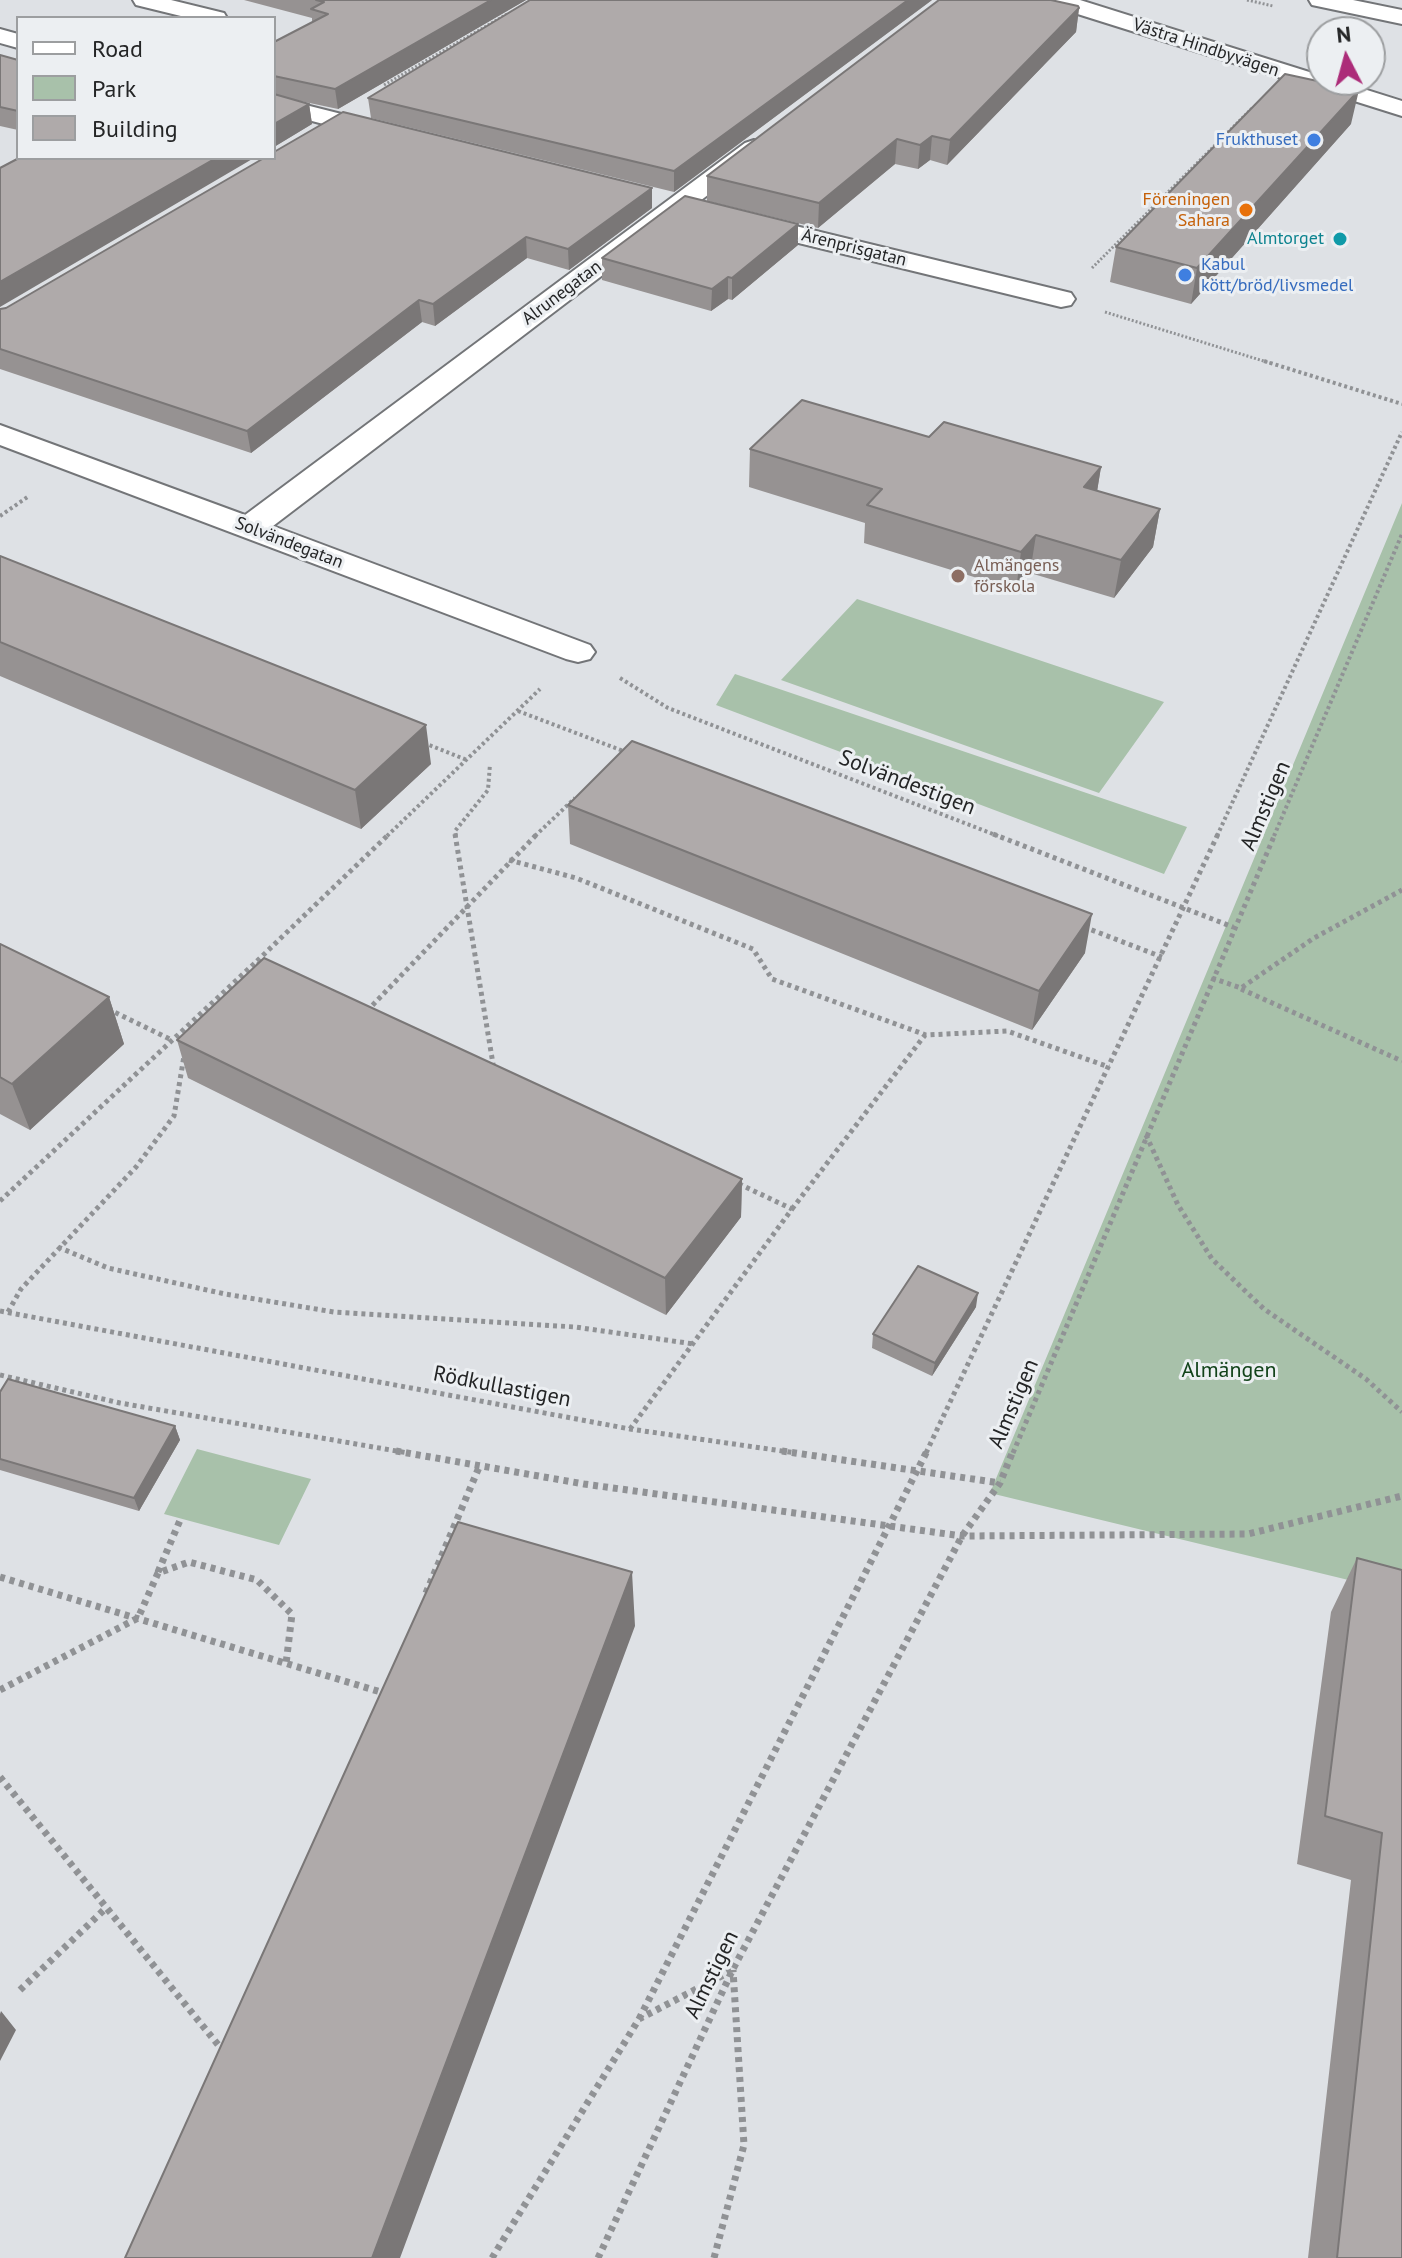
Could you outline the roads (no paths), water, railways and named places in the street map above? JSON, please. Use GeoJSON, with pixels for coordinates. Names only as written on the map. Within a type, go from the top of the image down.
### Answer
{"type":"FeatureCollection","features":[{"type":"Feature","properties":{"kind":"street"},"geometry":{"type":"LineString","coordinates":[[144,0],[208,16]]}},
{"type":"Feature","properties":{"kind":"street","name":"Västra Hindbyvägen"},"geometry":{"type":"LineString","coordinates":[[1057,0],[1402,109]]}},
{"type":"Feature","properties":{"kind":"street"},"geometry":{"type":"LineString","coordinates":[[1320,0],[1402,17]]}},
{"type":"Feature","properties":{"kind":"street"},"geometry":{"type":"LineString","coordinates":[[276,105],[328,125],[418,140]]}},
{"type":"Feature","properties":{"kind":"street"},"geometry":{"type":"LineString","coordinates":[[328,125],[369,105]]}},
{"type":"Feature","properties":{"kind":"street","name":"Alrunegatan"},"geometry":{"type":"LineString","coordinates":[[249,528],[777,130]]}},
{"type":"Feature","properties":{"kind":"street","name":"Ärenprisgatan"},"geometry":{"type":"LineString","coordinates":[[648,197],[1061,299]]}},
{"type":"Feature","properties":{"kind":"street","name":"Solvändegatan"},"geometry":{"type":"LineString","coordinates":[[0,434],[578,652]]}},
{"type":"Feature","properties":{"kind":"place","name":"Frukthuset"},"geometry":{"type":"Point","coordinates":[1314,140]}},
{"type":"Feature","properties":{"kind":"place","name":"Föreningen Sahara"},"geometry":{"type":"Point","coordinates":[1246,210]}},
{"type":"Feature","properties":{"kind":"place","name":"Almtorget"},"geometry":{"type":"Point","coordinates":[1340,239]}},
{"type":"Feature","properties":{"kind":"place","name":"Kabul kött/bröd/livsmedel"},"geometry":{"type":"Point","coordinates":[1185,275]}},
{"type":"Feature","properties":{"kind":"place","name":"Almängens förskola"},"geometry":{"type":"Point","coordinates":[958,576]}},
{"type":"Feature","properties":{"kind":"park label","name":"Almängen"},"geometry":{"type":"Point","coordinates":[1229,1371]}}]}
